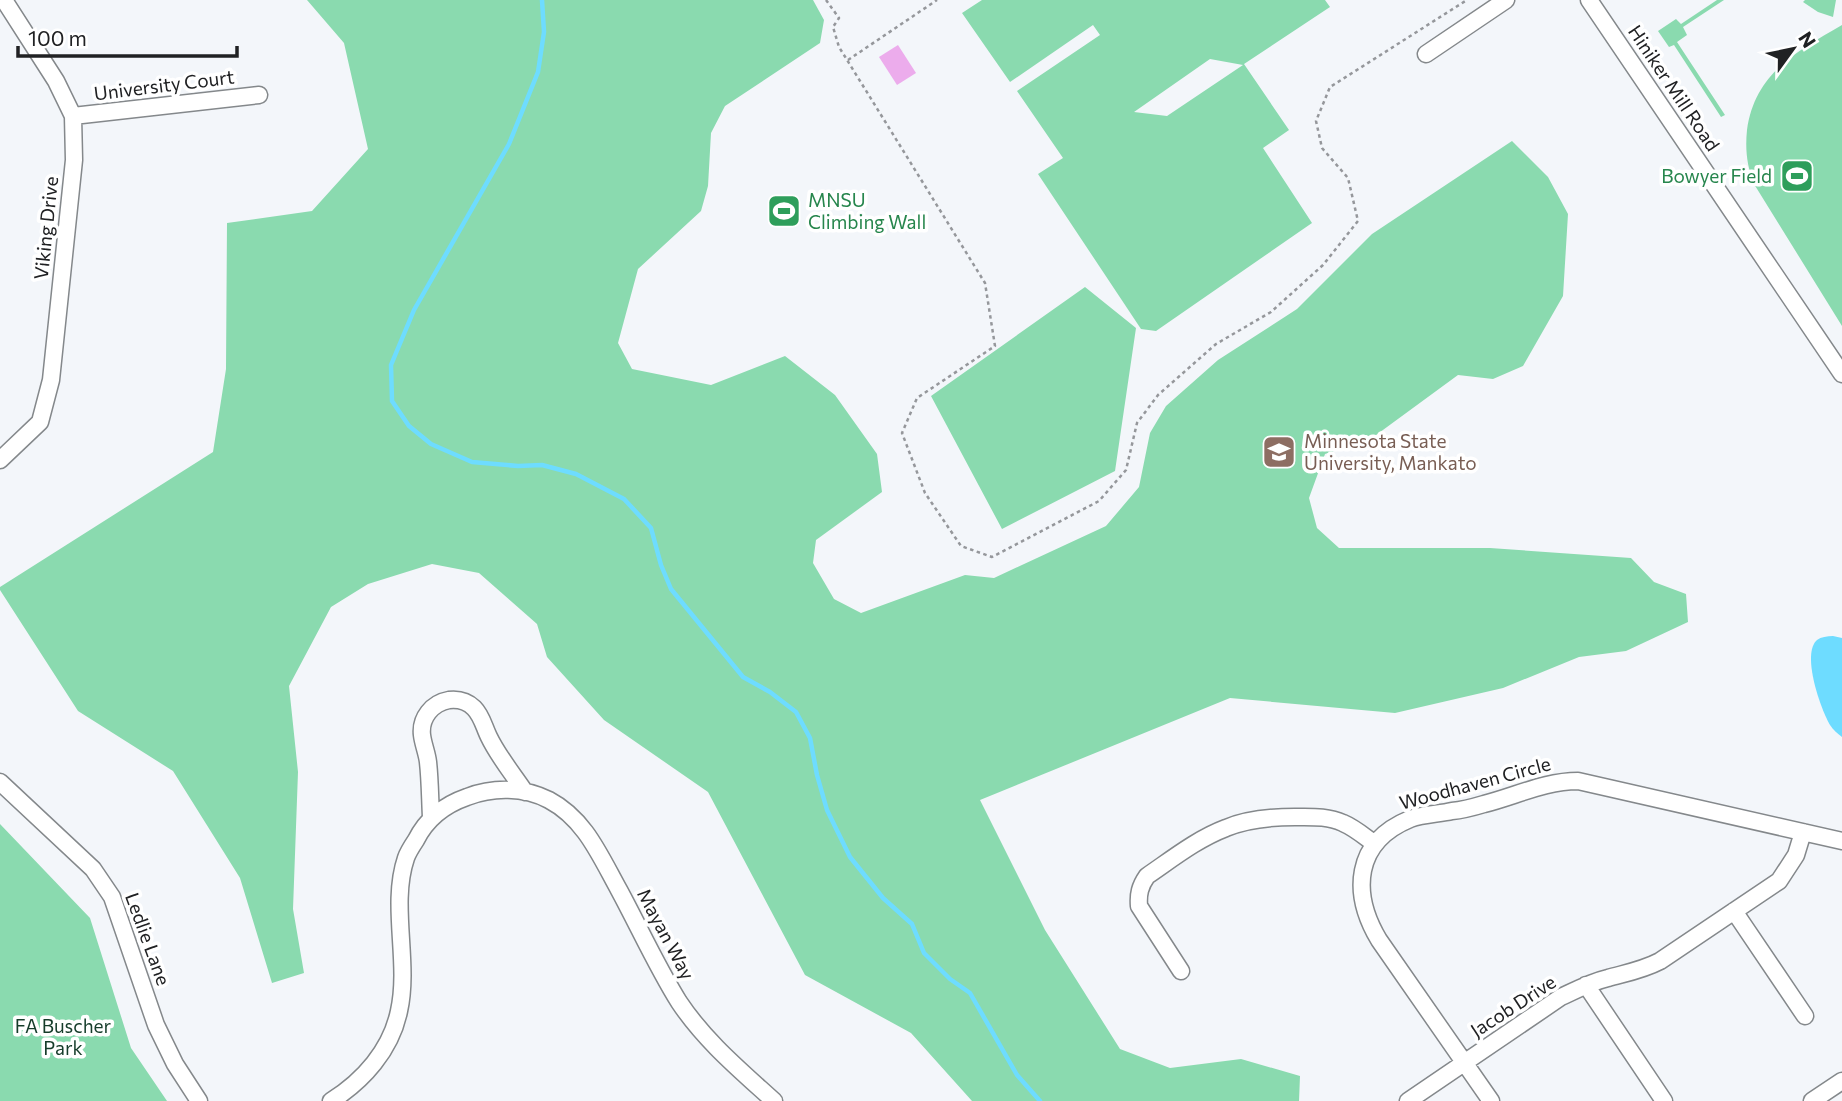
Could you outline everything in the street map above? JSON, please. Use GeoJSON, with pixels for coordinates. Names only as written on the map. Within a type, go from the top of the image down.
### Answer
{"type":"FeatureCollection","features":[{"type":"Feature","properties":{"kind":"street","name":"Viking Drive"},"geometry":{"type":"LineString","coordinates":[[0,460],[40,422],[51,380],[74,160],[73,116],[56,80],[4,0]]}},
{"type":"Feature","properties":{"kind":"street"},"geometry":{"type":"LineString","coordinates":[[1426,54],[1506,0]]}},
{"type":"Feature","properties":{"kind":"street","name":"Hiniker Mill Road"},"geometry":{"type":"LineString","coordinates":[[1589,0],[1842,374]]}},
{"type":"Feature","properties":{"kind":"street","name":"University Court"},"geometry":{"type":"LineString","coordinates":[[73,116],[259,95]]}},
{"type":"Feature","properties":{"kind":"street"},"geometry":{"type":"LineString","coordinates":[[431,817],[428,760],[422,735],[426,716],[440,702],[452,699],[473,707],[496,750],[525,792]]}},
{"type":"Feature","properties":{"kind":"street","name":"Woodhaven Circle"},"geometry":{"type":"LineString","coordinates":[[1375,844],[1386,833],[1411,819],[1487,803],[1562,781],[1594,783],[1842,841]]}},
{"type":"Feature","properties":{"kind":"street","name":"Ledlie Lane"},"geometry":{"type":"LineString","coordinates":[[0,782],[93,869],[112,897],[156,1025],[199,1101]]}},
{"type":"Feature","properties":{"kind":"street","name":"Mayan Way"},"geometry":{"type":"LineString","coordinates":[[331,1101],[366,1074],[385,1048],[399,1012],[403,977],[400,889],[406,858],[431,817],[455,801],[496,789],[525,792],[544,798],[560,806],[586,831],[685,1010],[717,1050],[774,1101]]}},
{"type":"Feature","properties":{"kind":"street"},"geometry":{"type":"LineString","coordinates":[[1181,971],[1139,906],[1138,897],[1147,876],[1227,827],[1245,822],[1281,817],[1324,817],[1344,824],[1375,844],[1368,855],[1360,889],[1369,922],[1463,1064],[1491,1101]]}},
{"type":"Feature","properties":{"kind":"street","name":"Jacob Drive"},"geometry":{"type":"LineString","coordinates":[[1408,1101],[1561,997],[1586,985],[1646,969],[1779,881],[1796,855],[1802,832]]}},
{"type":"Feature","properties":{"kind":"street"},"geometry":{"type":"LineString","coordinates":[[1734,911],[1805,1016]]}},
{"type":"Feature","properties":{"kind":"street","name":"Jacob Drive"},"geometry":{"type":"LineString","coordinates":[[1586,985],[1664,1101]]}},
{"type":"Feature","properties":{"kind":"street"},"geometry":{"type":"LineString","coordinates":[[1812,1101],[1842,1081]]}},
{"type":"Feature","properties":{"kind":"path"},"geometry":{"type":"LineString","coordinates":[[826,0],[839,18],[833,27],[839,47],[985,283],[995,346],[917,398],[902,433],[925,493],[961,546],[992,557],[1099,501],[1126,470],[1137,423],[1158,395],[1216,344],[1271,312],[1323,265],[1358,222],[1348,178],[1322,148],[1316,121],[1330,87],[1467,0]]}},
{"type":"Feature","properties":{"kind":"path"},"geometry":{"type":"LineString","coordinates":[[848,60],[937,0]]}},
{"type":"Feature","properties":{"kind":"green space"},"geometry":{"type":"Polygon","coordinates":[[[307,0],[813,0],[824,20],[820,43],[725,106],[711,133],[708,186],[701,211],[638,269],[618,343],[632,369],[711,385],[785,356],[835,395],[877,454],[882,492],[816,540],[813,563],[834,599],[861,613],[965,575],[994,578],[1106,526],[1139,487],[1150,433],[1166,406],[1218,360],[1297,309],[1372,234],[1512,141],[1548,177],[1568,214],[1563,296],[1523,366],[1493,379],[1458,375],[1372,438],[1325,454],[1309,498],[1317,528],[1339,548],[1490,548],[1631,558],[1654,582],[1686,594],[1688,622],[1626,651],[1579,657],[1503,688],[1395,713],[1230,698],[980,800],[1045,930],[1120,1049],[1170,1068],[1241,1059],[1300,1076],[1299,1101],[972,1101],[911,1033],[805,975],[708,792],[604,720],[547,657],[537,624],[479,573],[432,564],[368,584],[331,607],[289,686],[298,772],[293,909],[304,973],[272,983],[240,878],[173,771],[78,711],[0,587],[213,452],[226,369],[227,223],[312,211],[368,149],[344,43],[307,0]]]}},
{"type":"Feature","properties":{"kind":"green space"},"geometry":{"type":"Polygon","coordinates":[[[982,0],[1325,0],[1330,7],[1244,64],[1289,130],[1263,148],[1312,223],[1156,331],[1141,329],[1038,174],[1063,158],[1017,91],[1100,35],[1093,25],[1010,82],[962,13],[982,0]],[[1210,59],[1134,112],[1167,116],[1243,65],[1210,59]]]}},
{"type":"Feature","properties":{"kind":"green space"},"geometry":{"type":"Polygon","coordinates":[[[1717,0],[1724,0],[1683,27],[1687,35],[1677,42],[1725,115],[1721,117],[1674,45],[1669,47],[1658,31],[1676,19],[1681,24],[1717,0]]]}},
{"type":"Feature","properties":{"kind":"green space"},"geometry":{"type":"Polygon","coordinates":[[[1836,0],[1833,17],[1818,12],[1803,2],[1836,0]]]}},
{"type":"Feature","properties":{"kind":"green space","name":"Bowyer Field"},"geometry":{"type":"Polygon","coordinates":[[[1842,25],[1842,326],[1754,184],[1746,144],[1751,110],[1768,79],[1794,55],[1842,25]]]}},
{"type":"Feature","properties":{"kind":"green space"},"geometry":{"type":"Polygon","coordinates":[[[1085,287],[1136,328],[1115,471],[1002,529],[931,396],[1085,287]]]}},
{"type":"Feature","properties":{"kind":"green space","name":"FA Buscher Park"},"geometry":{"type":"Polygon","coordinates":[[[0,824],[90,918],[131,1048],[167,1101],[0,1101],[0,824]]]}},
{"type":"Feature","properties":{"kind":"water"},"geometry":{"type":"Polygon","coordinates":[[[1833,636],[1842,638],[1842,737],[1826,718],[1812,669],[1811,657],[1817,640],[1833,636]]]}},
{"type":"Feature","properties":{"kind":"building"},"geometry":{"type":"Polygon","coordinates":[[[898,45],[916,73],[897,85],[879,57],[898,45]]]}},
{"type":"Feature","properties":{"kind":"waterway"},"geometry":{"type":"LineString","coordinates":[[542,0],[544,32],[538,72],[509,144],[414,310],[391,365],[392,401],[409,426],[431,444],[472,462],[542,465],[576,474],[624,499],[651,528],[671,589],[743,677],[770,692],[796,712],[810,738],[827,810],[850,857],[883,898],[912,924],[924,953],[950,979],[970,993],[1017,1075],[1040,1101]]}},
{"type":"Feature","properties":{"kind":"place","name":"Bowyer Field"},"geometry":{"type":"Point","coordinates":[1797,176]}},
{"type":"Feature","properties":{"kind":"place","name":"MNSU Climbing Wall"},"geometry":{"type":"Point","coordinates":[784,211]}},
{"type":"Feature","properties":{"kind":"place","name":"Minnesota State University, Mankato"},"geometry":{"type":"Point","coordinates":[1279,452]}}]}
